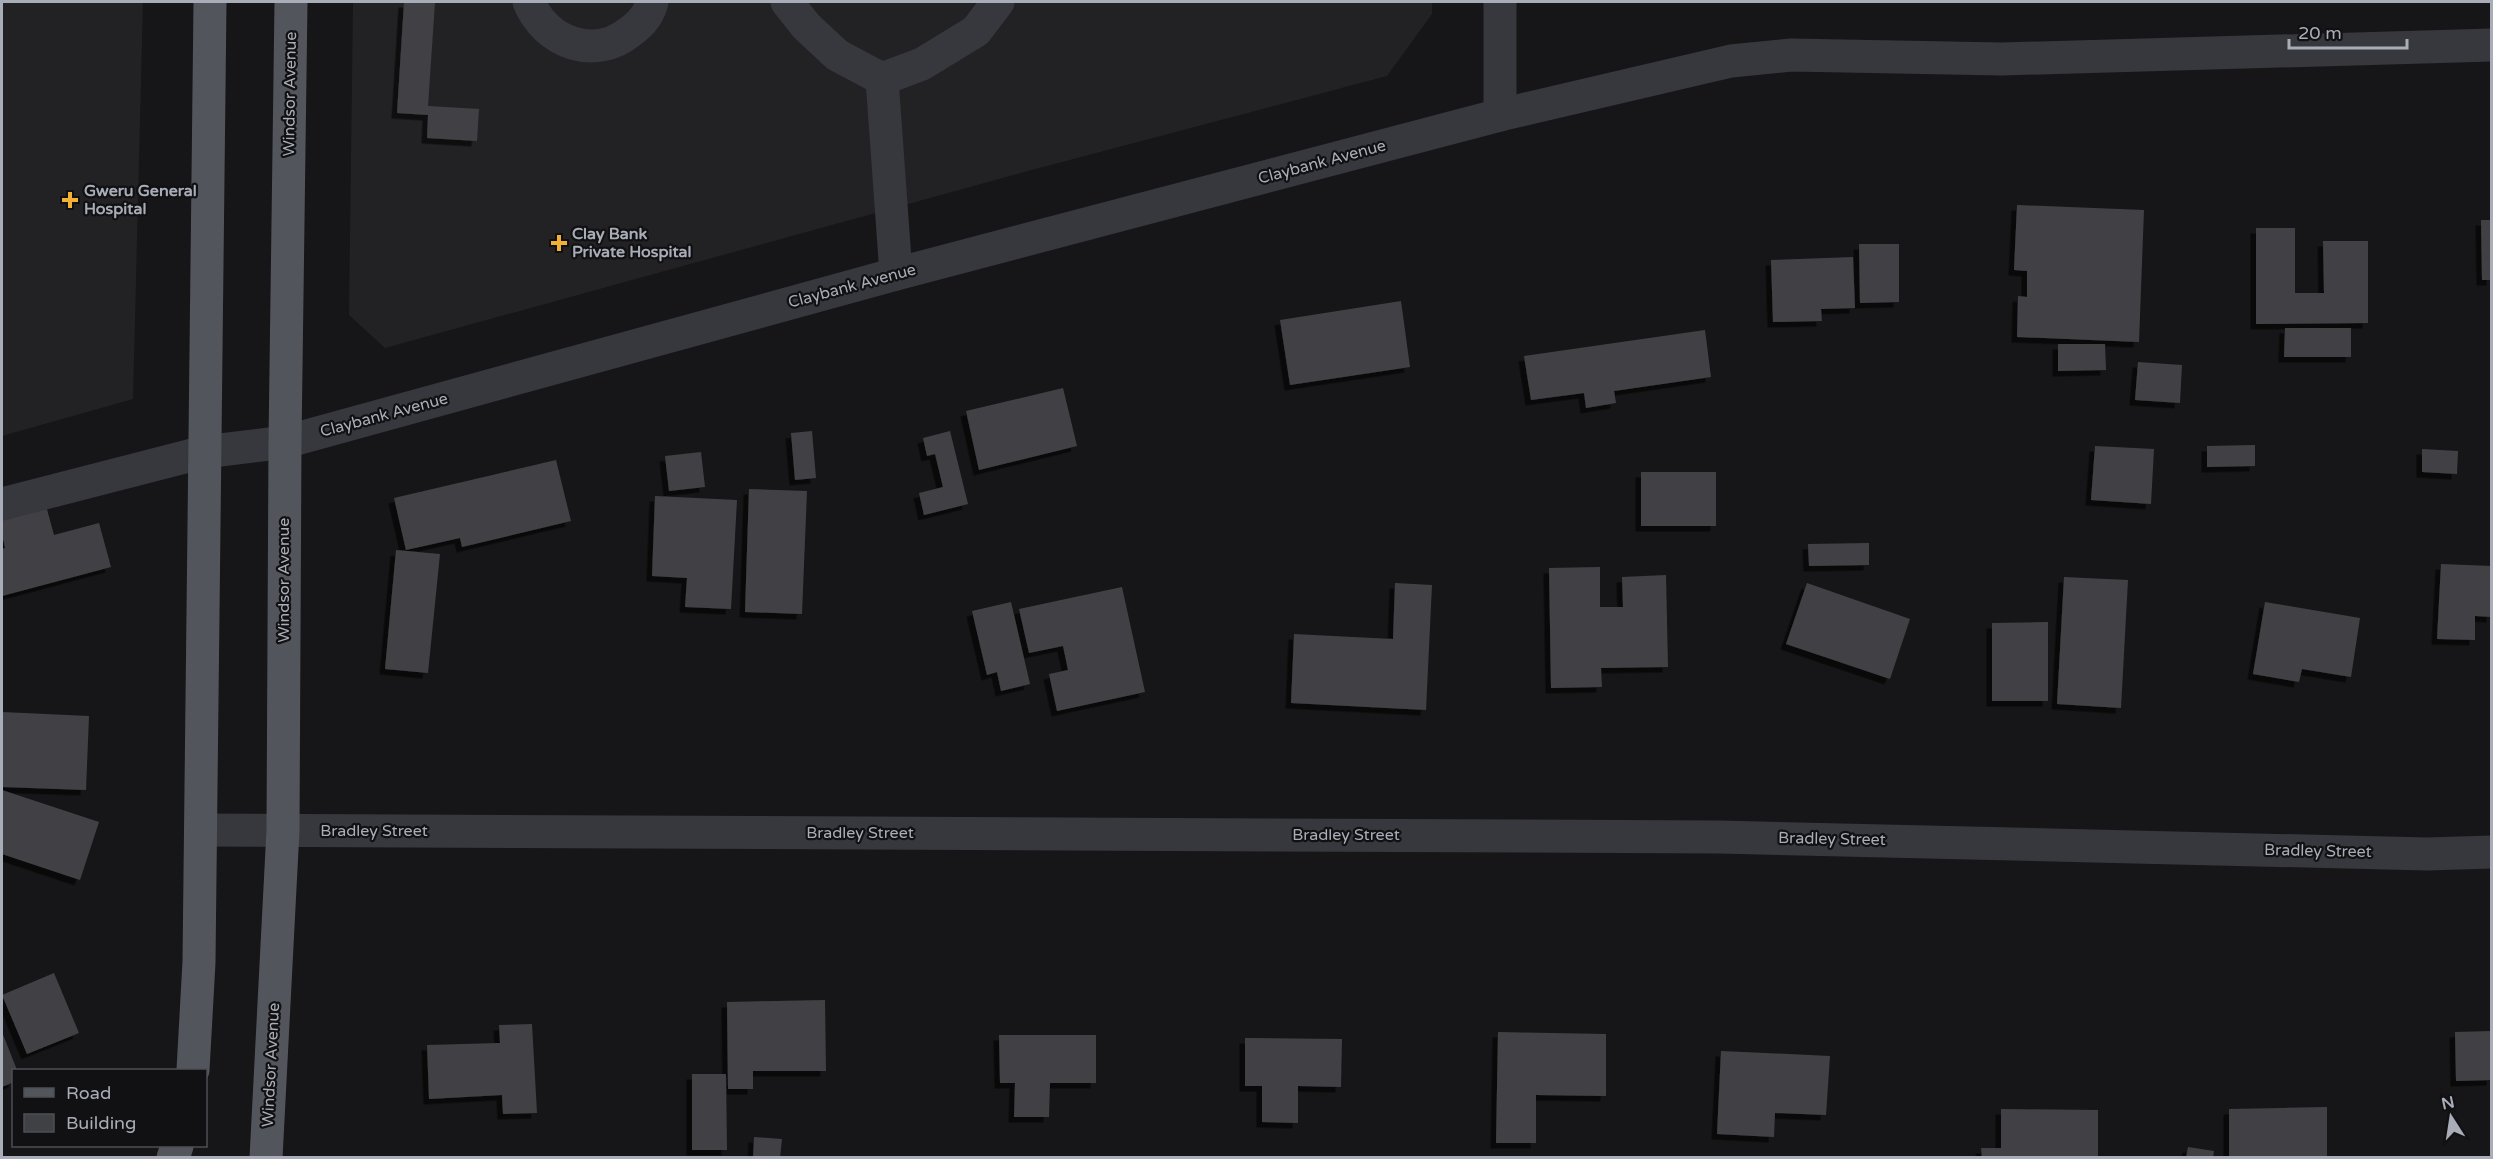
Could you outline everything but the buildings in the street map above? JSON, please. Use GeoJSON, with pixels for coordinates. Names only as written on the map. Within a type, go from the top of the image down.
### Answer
{"type":"FeatureCollection","features":[{"type":"Feature","properties":{"kind":"main road"},"geometry":{"type":"LineString","coordinates":[[193,1069],[199,962],[210,2]]}},
{"type":"Feature","properties":{"kind":"main road","name":"Windsor Avenue"},"geometry":{"type":"LineString","coordinates":[[266,1158],[283,830],[291,2]]}},
{"type":"Feature","properties":{"kind":"street"},"geometry":{"type":"LineString","coordinates":[[529,2],[534,15],[548,30],[565,42],[585,47],[606,45],[624,37],[640,24],[652,2]]}},
{"type":"Feature","properties":{"kind":"street"},"geometry":{"type":"LineString","coordinates":[[787,2],[806,26],[837,55],[882,79],[922,64],[976,31],[998,2]]}},
{"type":"Feature","properties":{"kind":"street"},"geometry":{"type":"LineString","coordinates":[[1500,2],[1500,115]]}},
{"type":"Feature","properties":{"kind":"street","name":"Claybank Avenue"},"geometry":{"type":"LineString","coordinates":[[2,504],[204,452],[285,442],[896,274],[1500,115],[1731,61],[1791,55],[2002,59],[2492,45]]}},
{"type":"Feature","properties":{"kind":"street"},"geometry":{"type":"LineString","coordinates":[[882,79],[896,274]]}},
{"type":"Feature","properties":{"kind":"street","name":"Bradley Street"},"geometry":{"type":"LineString","coordinates":[[201,830],[1719,837],[2427,854],[2492,852]]}},
{"type":"Feature","properties":{"kind":"shaded area","name":"Gweru General Hospital"},"geometry":{"type":"Polygon","coordinates":[[[2,2],[143,2],[133,399],[2,436],[2,2]]]}},
{"type":"Feature","properties":{"kind":"shaded area","name":"Clay Bank Private Hospital"},"geometry":{"type":"Polygon","coordinates":[[[353,2],[1432,2],[1432,14],[1387,76],[1028,171],[385,348],[349,315],[353,2]]]}},
{"type":"Feature","properties":{"kind":"place","name":"Gweru General Hospital"},"geometry":{"type":"Point","coordinates":[70,200]}},
{"type":"Feature","properties":{"kind":"place","name":"Clay Bank Private Hospital"},"geometry":{"type":"Point","coordinates":[559,243]}}]}
